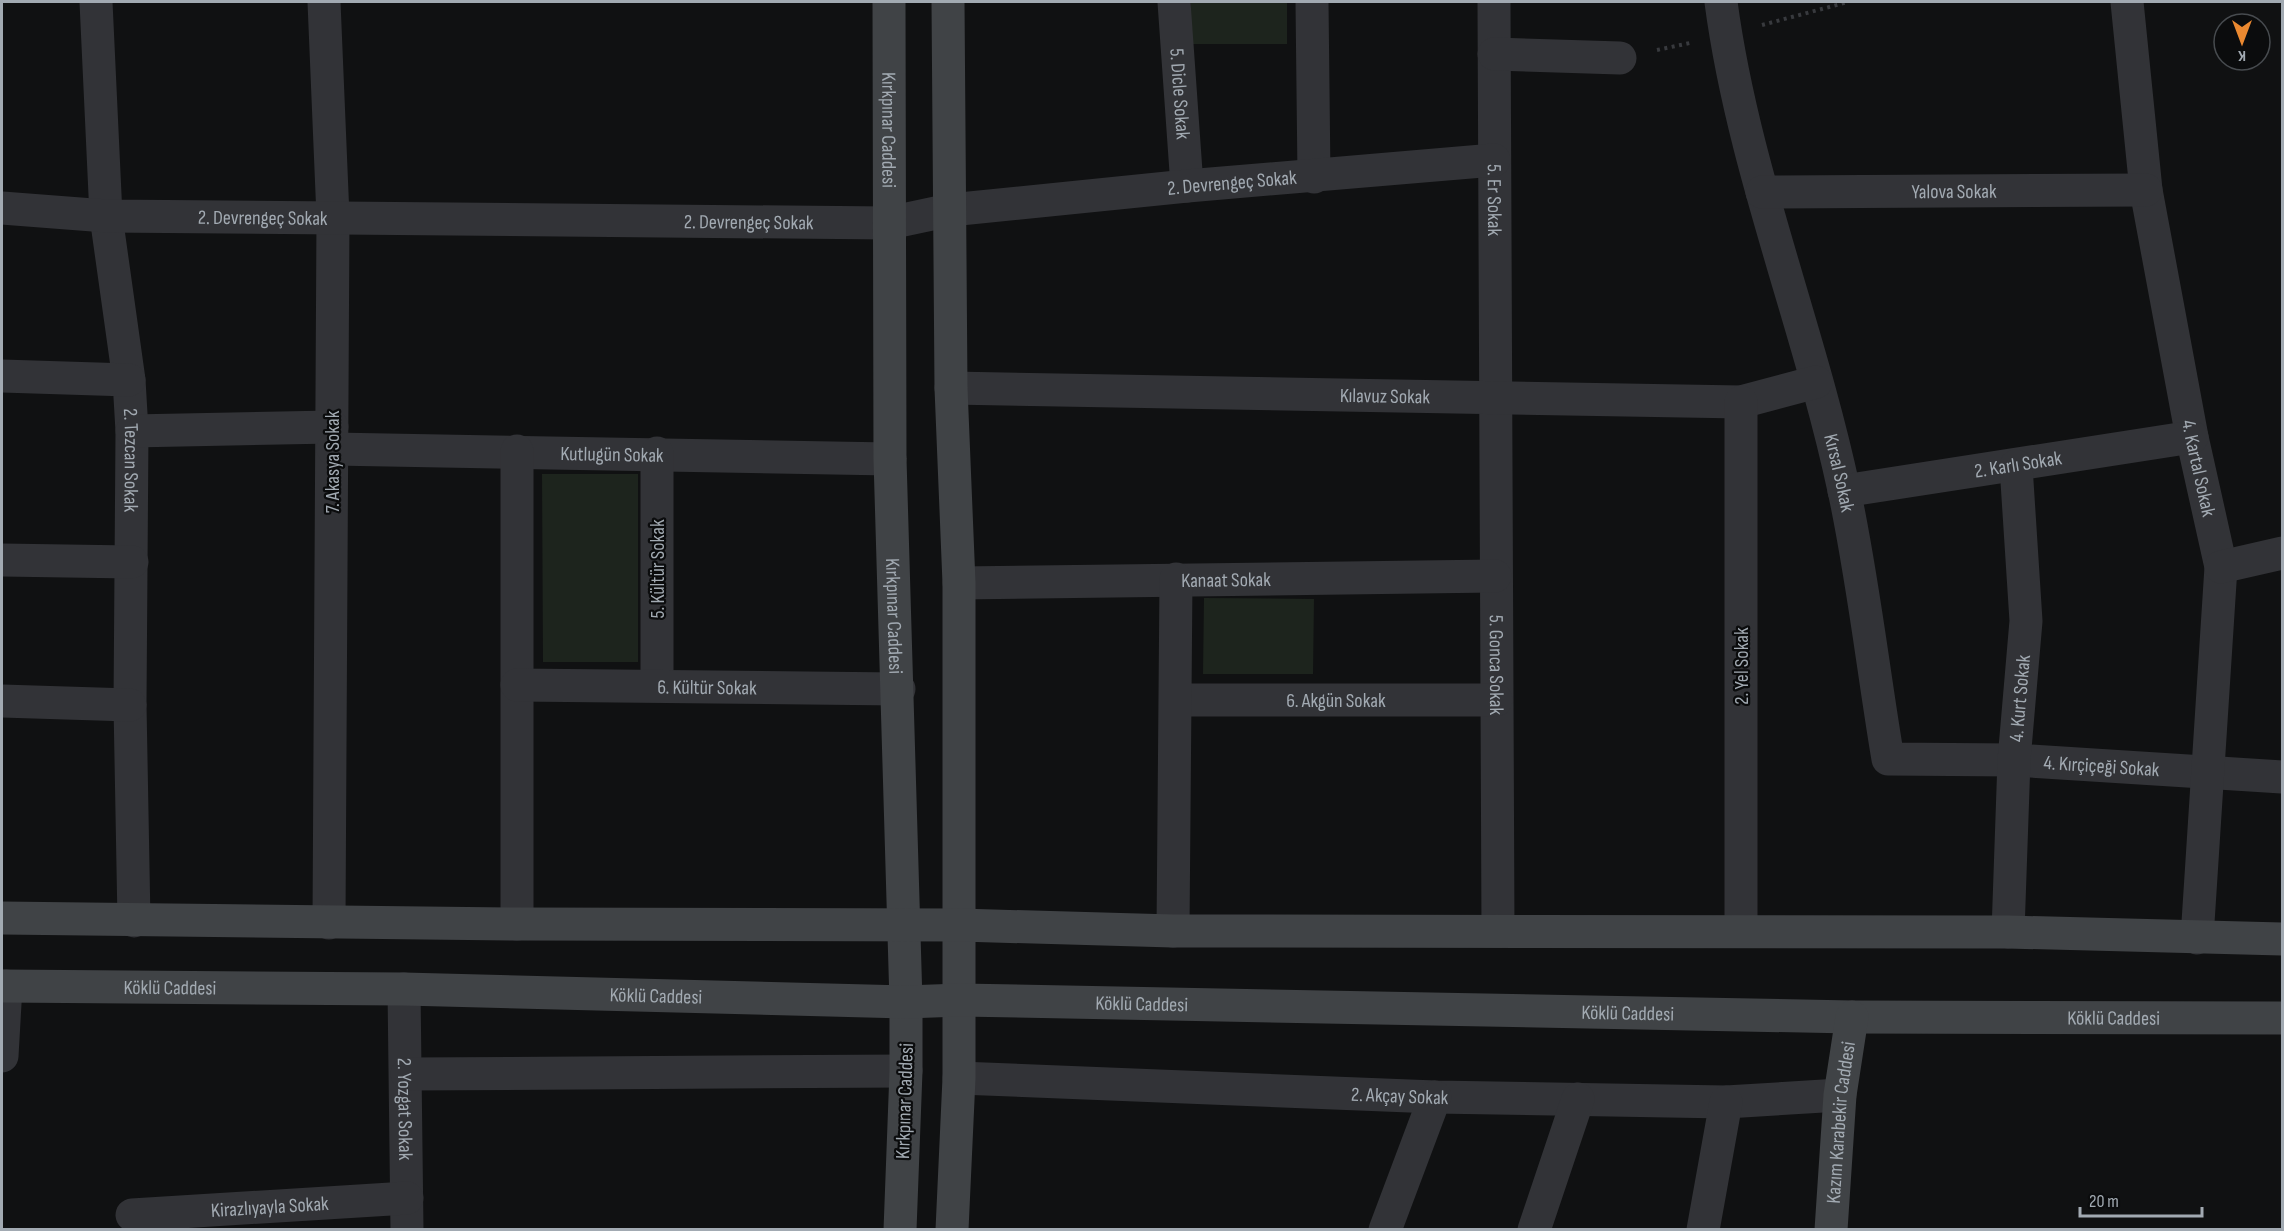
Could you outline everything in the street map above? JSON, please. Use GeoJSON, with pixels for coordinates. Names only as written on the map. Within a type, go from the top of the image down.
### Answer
{"type":"FeatureCollection","features":[{"type":"Feature","properties":{"kind":"main road","name":"Kırkpınar Caddesi"},"geometry":{"type":"LineString","coordinates":[[889,2],[890,459],[906,1002],[906,1071],[900,1230]]}},
{"type":"Feature","properties":{"kind":"main road"},"geometry":{"type":"LineString","coordinates":[[948,2],[951,388],[959,583],[960,1000],[952,1230]]}},
{"type":"Feature","properties":{"kind":"main road"},"geometry":{"type":"LineString","coordinates":[[2,918],[329,923],[960,925],[1173,931],[2008,932],[2283,939]]}},
{"type":"Feature","properties":{"kind":"main road","name":"Köklü Caddesi"},"geometry":{"type":"LineString","coordinates":[[4,986],[404,989],[906,1002],[960,1000],[1852,1017],[2283,1018]]}},
{"type":"Feature","properties":{"kind":"main road","name":"Kazım Karabekir Caddesi"},"geometry":{"type":"LineString","coordinates":[[1831,1230],[1840,1095],[1852,1017]]}},
{"type":"Feature","properties":{"kind":"street","name":"2. Tezcan Sokak"},"geometry":{"type":"LineString","coordinates":[[96,2],[106,216],[129,380],[132,431],[130,705],[134,921]]}},
{"type":"Feature","properties":{"kind":"street","name":"7. Akasya Sokak"},"geometry":{"type":"LineString","coordinates":[[324,2],[333,217],[329,923]]}},
{"type":"Feature","properties":{"kind":"street","name":"5. Dicle Sokak"},"geometry":{"type":"LineString","coordinates":[[1174,2],[1187,186]]}},
{"type":"Feature","properties":{"kind":"street"},"geometry":{"type":"LineString","coordinates":[[1312,2],[1314,177]]}},
{"type":"Feature","properties":{"kind":"street","name":"5. Er Sokak"},"geometry":{"type":"LineString","coordinates":[[1494,2],[1496,399]]}},
{"type":"Feature","properties":{"kind":"street","name":"Kırsal Sokak"},"geometry":{"type":"LineString","coordinates":[[1721,2],[1725,35],[1762,192],[1816,382],[1844,491],[1888,759]]}},
{"type":"Feature","properties":{"kind":"street","name":"4. Kartal Sokak"},"geometry":{"type":"LineString","coordinates":[[2127,2],[2146,190],[2192,437],[2221,567],[2197,938]]}},
{"type":"Feature","properties":{"kind":"street"},"geometry":{"type":"LineString","coordinates":[[1494,54],[1620,58]]}},
{"type":"Feature","properties":{"kind":"street","name":"2. Devrengeç Sokak"},"geometry":{"type":"LineString","coordinates":[[2,208],[106,216],[889,223],[950,210],[1187,186],[1494,160]]}},
{"type":"Feature","properties":{"kind":"street","name":"Yalova Sokak"},"geometry":{"type":"LineString","coordinates":[[1762,192],[2146,190]]}},
{"type":"Feature","properties":{"kind":"street"},"geometry":{"type":"LineString","coordinates":[[2,376],[129,380]]}},
{"type":"Feature","properties":{"kind":"street","name":"Kılavuz Sokak"},"geometry":{"type":"LineString","coordinates":[[951,388],[1742,402],[1816,382]]}},
{"type":"Feature","properties":{"kind":"street","name":"5. Gonca Sokak"},"geometry":{"type":"LineString","coordinates":[[1496,399],[1498,931]]}},
{"type":"Feature","properties":{"kind":"street","name":"2. Yel Sokak"},"geometry":{"type":"LineString","coordinates":[[1742,402],[1742,930]]}},
{"type":"Feature","properties":{"kind":"street","name":"Kutlugün Sokak"},"geometry":{"type":"LineString","coordinates":[[132,431],[332,438],[518,451],[890,459]]}},
{"type":"Feature","properties":{"kind":"street","name":"2. Karlı Sokak"},"geometry":{"type":"LineString","coordinates":[[1844,491],[2192,437]]}},
{"type":"Feature","properties":{"kind":"street"},"geometry":{"type":"LineString","coordinates":[[518,451],[518,924]]}},
{"type":"Feature","properties":{"kind":"street","name":"5. Kültür Sokak"},"geometry":{"type":"LineString","coordinates":[[657,453],[657,685]]}},
{"type":"Feature","properties":{"kind":"street","name":"4. Kurt Sokak"},"geometry":{"type":"LineString","coordinates":[[2008,932],[2014,760],[2026,621],[2016,466]]}},
{"type":"Feature","properties":{"kind":"street"},"geometry":{"type":"LineString","coordinates":[[2221,567],[2283,554]]}},
{"type":"Feature","properties":{"kind":"street"},"geometry":{"type":"LineString","coordinates":[[2,560],[132,562]]}},
{"type":"Feature","properties":{"kind":"street","name":"Kanaat Sokak"},"geometry":{"type":"LineString","coordinates":[[959,583],[1495,576]]}},
{"type":"Feature","properties":{"kind":"street"},"geometry":{"type":"LineString","coordinates":[[1173,931],[1177,699],[1176,579]]}},
{"type":"Feature","properties":{"kind":"street","name":"6. Kültür Sokak"},"geometry":{"type":"LineString","coordinates":[[518,685],[898,689]]}},
{"type":"Feature","properties":{"kind":"street","name":"6. Akgün Sokak"},"geometry":{"type":"LineString","coordinates":[[1177,699],[1496,700]]}},
{"type":"Feature","properties":{"kind":"street"},"geometry":{"type":"LineString","coordinates":[[2,701],[130,705]]}},
{"type":"Feature","properties":{"kind":"street","name":"4. Kırçiçeği Sokak"},"geometry":{"type":"LineString","coordinates":[[1888,759],[2014,760],[2283,777]]}},
{"type":"Feature","properties":{"kind":"street"},"geometry":{"type":"LineString","coordinates":[[2,1056],[4,986]]}},
{"type":"Feature","properties":{"kind":"street","name":"2. Yozgat Sokak"},"geometry":{"type":"LineString","coordinates":[[404,989],[406,1214]]}},
{"type":"Feature","properties":{"kind":"street"},"geometry":{"type":"LineString","coordinates":[[406,1074],[906,1071]]}},
{"type":"Feature","properties":{"kind":"street","name":"2. Akçay Sokak"},"geometry":{"type":"LineString","coordinates":[[959,1078],[1435,1097],[1726,1102],[1840,1095]]}},
{"type":"Feature","properties":{"kind":"street"},"geometry":{"type":"LineString","coordinates":[[1385,1230],[1435,1097]]}},
{"type":"Feature","properties":{"kind":"street"},"geometry":{"type":"LineString","coordinates":[[1534,1230],[1578,1099]]}},
{"type":"Feature","properties":{"kind":"street"},"geometry":{"type":"LineString","coordinates":[[1703,1230],[1726,1102]]}},
{"type":"Feature","properties":{"kind":"street","name":"Kirazlıyayla Sokak"},"geometry":{"type":"LineString","coordinates":[[132,1215],[406,1214]]}},
{"type":"Feature","properties":{"kind":"shaded area"},"geometry":{"type":"Polygon","coordinates":[[[1191,2],[1287,2],[1287,44],[1191,44],[1191,2]]]}},
{"type":"Feature","properties":{"kind":"shaded area"},"geometry":{"type":"Polygon","coordinates":[[[542,474],[638,474],[638,662],[543,662],[542,474]]]}},
{"type":"Feature","properties":{"kind":"shaded area"},"geometry":{"type":"Polygon","coordinates":[[[1204,598],[1314,599],[1313,674],[1203,674],[1204,598]]]}}]}
